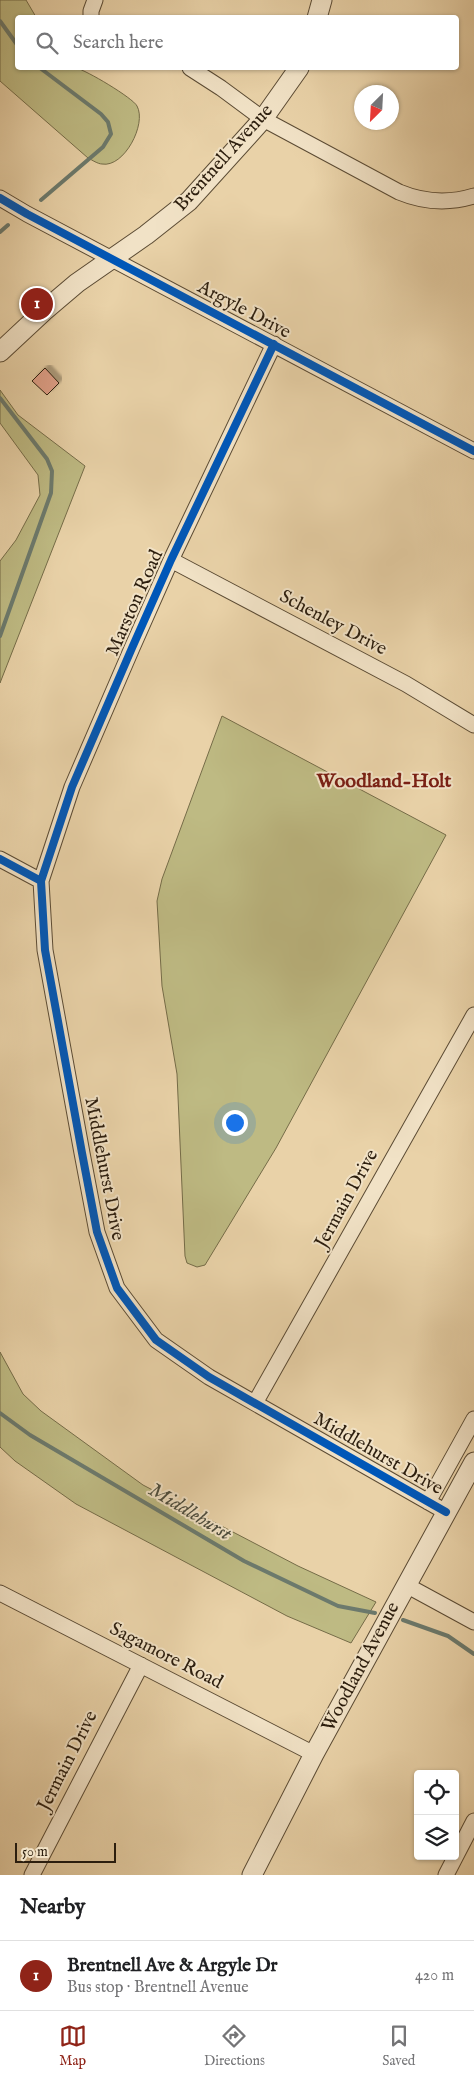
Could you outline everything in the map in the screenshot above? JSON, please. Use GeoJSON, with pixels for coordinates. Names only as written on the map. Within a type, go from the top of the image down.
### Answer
{"type":"FeatureCollection","features":[{"type":"Feature","properties":{"kind":"street"},"geometry":{"type":"LineString","coordinates":[[91,15],[94,0]]}},
{"type":"Feature","properties":{"kind":"street"},"geometry":{"type":"LineString","coordinates":[[318,15],[322,0]]}},
{"type":"Feature","properties":{"kind":"street"},"geometry":{"type":"LineString","coordinates":[[193,70],[263,119],[399,192],[415,199],[432,202],[474,196]]}},
{"type":"Feature","properties":{"kind":"street","name":"Brentnell Avenue"},"geometry":{"type":"LineString","coordinates":[[0,352],[77,283],[113,259],[189,201],[263,119],[298,70]]}},
{"type":"Feature","properties":{"kind":"street","name":"Argyle Drive"},"geometry":{"type":"LineString","coordinates":[[0,198],[474,450]]}},
{"type":"Feature","properties":{"kind":"street","name":"Marston Road"},"geometry":{"type":"LineString","coordinates":[[41,881],[72,787],[171,560],[274,344]]}},
{"type":"Feature","properties":{"kind":"street","name":"Schenley Drive"},"geometry":{"type":"LineString","coordinates":[[171,560],[406,684],[474,725]]}},
{"type":"Feature","properties":{"kind":"street"},"geometry":{"type":"LineString","coordinates":[[0,860],[41,881]]}},
{"type":"Feature","properties":{"kind":"street","name":"Middlehurst Drive"},"geometry":{"type":"LineString","coordinates":[[41,881],[45,950],[82,1154],[97,1232],[117,1288],[156,1340],[209,1378],[446,1512]]}},
{"type":"Feature","properties":{"kind":"street","name":"Jermain Drive"},"geometry":{"type":"LineString","coordinates":[[254,1403],[474,1015]]}},
{"type":"Feature","properties":{"kind":"street"},"geometry":{"type":"LineString","coordinates":[[428,1502],[474,1419]]}},
{"type":"Feature","properties":{"kind":"street","name":"Woodland Avenue"},"geometry":{"type":"LineString","coordinates":[[252,1875],[314,1754],[474,1462]]}},
{"type":"Feature","properties":{"kind":"street"},"geometry":{"type":"LineString","coordinates":[[406,1585],[474,1622]]}},
{"type":"Feature","properties":{"kind":"street","name":"Sagamore Road"},"geometry":{"type":"LineString","coordinates":[[0,1593],[314,1754]]}},
{"type":"Feature","properties":{"kind":"street","name":"Jermain Drive"},"geometry":{"type":"LineString","coordinates":[[32,1875],[140,1665]]}},
{"type":"Feature","properties":{"kind":"street"},"geometry":{"type":"LineString","coordinates":[[446,1875],[474,1821]]}},
{"type":"Feature","properties":{"kind":"shaded area"},"geometry":{"type":"Polygon","coordinates":[[[0,0],[26,0],[35,15],[15,15],[15,70],[80,70],[109,85],[137,106],[139,123],[132,143],[118,159],[110,163],[97,163],[88,158],[0,81],[0,0]]]}},
{"type":"Feature","properties":{"kind":"shaded area"},"geometry":{"type":"Polygon","coordinates":[[[0,390],[18,415],[85,466],[0,683],[0,561],[16,540],[40,495],[38,475],[0,423],[0,390]]]}},
{"type":"Feature","properties":{"kind":"shaded area"},"geometry":{"type":"Polygon","coordinates":[[[222,716],[446,835],[276,1148],[205,1265],[197,1267],[187,1263],[185,1256],[177,1074],[162,986],[157,901],[162,879],[222,716]]]}},
{"type":"Feature","properties":{"kind":"shaded area"},"geometry":{"type":"Polygon","coordinates":[[[0,1352],[23,1394],[41,1411],[143,1485],[298,1566],[376,1602],[351,1643],[287,1616],[76,1504],[15,1461],[0,1447],[0,1352]]]}},
{"type":"Feature","properties":{"kind":"building"},"geometry":{"type":"Polygon","coordinates":[[[45,368],[59,383],[47,395],[32,381],[45,368]]]}},
{"type":"Feature","properties":{"kind":"waterway","name":"Middlehurst"},"geometry":{"type":"LineString","coordinates":[[0,21],[15,42]]}},
{"type":"Feature","properties":{"kind":"waterway","name":"Middlehurst"},"geometry":{"type":"LineString","coordinates":[[41,200],[103,147],[111,134],[108,122],[101,114],[43,70]]}},
{"type":"Feature","properties":{"kind":"waterway","name":"Middlehurst"},"geometry":{"type":"LineString","coordinates":[[0,232],[8,225]]}},
{"type":"Feature","properties":{"kind":"waterway","name":"Middlehurst"},"geometry":{"type":"LineString","coordinates":[[0,398],[47,459],[52,471],[51,493],[0,636]]}},
{"type":"Feature","properties":{"kind":"waterway","name":"Middlehurst"},"geometry":{"type":"LineString","coordinates":[[0,1413],[30,1435],[244,1561],[338,1606],[375,1613]]}},
{"type":"Feature","properties":{"kind":"waterway","name":"Middlehurst"},"geometry":{"type":"LineString","coordinates":[[403,1620],[448,1636],[474,1654]]}},
{"type":"Feature","properties":{"kind":"cycle path"},"geometry":{"type":"LineString","coordinates":[[0,198],[474,451]]}},
{"type":"Feature","properties":{"kind":"cycle path"},"geometry":{"type":"LineString","coordinates":[[41,881],[72,787],[132,648],[171,560],[274,344]]}},
{"type":"Feature","properties":{"kind":"cycle path"},"geometry":{"type":"LineString","coordinates":[[0,859],[41,881],[45,950],[82,1153],[97,1232],[117,1288],[156,1340],[209,1377],[446,1512]]}},
{"type":"Feature","properties":{"kind":"place","name":"Brentnell Ave & Argyle Dr"},"geometry":{"type":"Point","coordinates":[37,304]}},
{"type":"Feature","properties":{"kind":"district","name":"Woodland-Holt"},"geometry":{"type":"Point","coordinates":[384,781]}}]}
